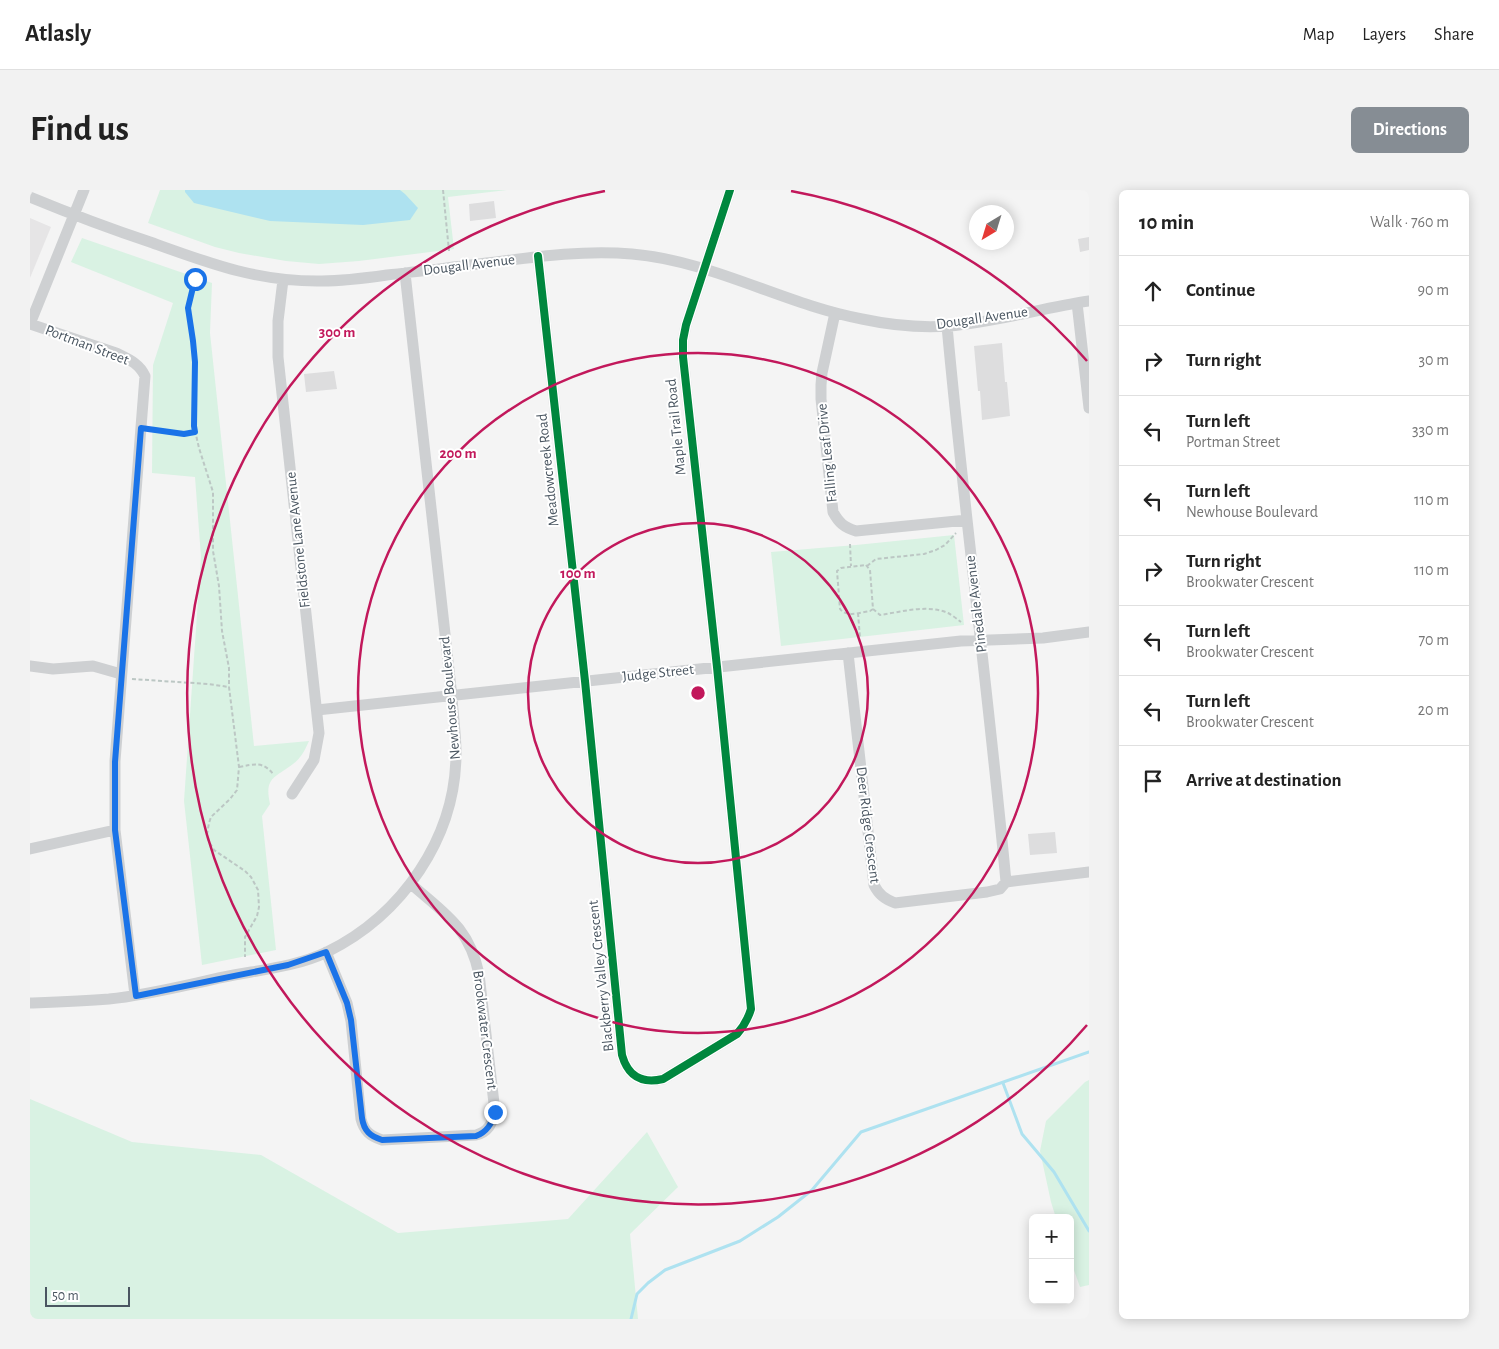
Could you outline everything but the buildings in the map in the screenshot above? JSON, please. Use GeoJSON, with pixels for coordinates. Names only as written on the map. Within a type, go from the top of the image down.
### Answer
{"type":"FeatureCollection","features":[{"type":"Feature","properties":{"kind":"street"},"geometry":{"type":"LineString","coordinates":[[30,324],[84,190]]}},
{"type":"Feature","properties":{"kind":"street","name":"Maple Trail Road"},"geometry":{"type":"LineString","coordinates":[[717,667],[682,357],[686,325],[730,190]]}},
{"type":"Feature","properties":{"kind":"street","name":"Dougall Avenue"},"geometry":{"type":"LineString","coordinates":[[30,198],[216,266],[283,280],[342,280],[584,252],[657,257],[704,268],[835,313],[882,323],[947,326],[1003,318],[1089,301]]}},
{"type":"Feature","properties":{"kind":"street","name":"Meadowcreek Road"},"geometry":{"type":"LineString","coordinates":[[538,256],[585,681]]}},
{"type":"Feature","properties":{"kind":"street","name":"Newhouse Boulevard"},"geometry":{"type":"LineString","coordinates":[[30,1004],[136,996],[288,965],[326,952],[367,927],[383,914],[419,874],[435,843],[450,802],[456,753],[452,697],[405,273]]}},
{"type":"Feature","properties":{"kind":"street","name":"Fieldstone Lane Avenue"},"geometry":{"type":"LineString","coordinates":[[283,280],[278,321],[278,357],[319,733],[314,760],[292,794]]}},
{"type":"Feature","properties":{"kind":"street"},"geometry":{"type":"LineString","coordinates":[[1077,303],[1089,408]]}},
{"type":"Feature","properties":{"kind":"street","name":"Falling Leaf Drive"},"geometry":{"type":"LineString","coordinates":[[835,313],[822,373],[821,399],[833,512],[838,521],[845,528],[856,531],[966,520]]}},
{"type":"Feature","properties":{"kind":"street","name":"Portman Street"},"geometry":{"type":"LineString","coordinates":[[30,324],[116,353],[137,365],[145,376],[115,762],[115,830],[136,996]]}},
{"type":"Feature","properties":{"kind":"street","name":"Pinedale Avenue"},"geometry":{"type":"LineString","coordinates":[[947,326],[966,520],[1006,882]]}},
{"type":"Feature","properties":{"kind":"street","name":"Judge Street"},"geometry":{"type":"LineString","coordinates":[[317,710],[848,653],[980,640],[1043,638],[1089,632]]}},
{"type":"Feature","properties":{"kind":"street","name":"Deer Ridge Crescent"},"geometry":{"type":"LineString","coordinates":[[848,653],[874,885],[878,894],[886,900],[896,903],[987,892],[1000,889],[1006,882]]}},
{"type":"Feature","properties":{"kind":"street"},"geometry":{"type":"LineString","coordinates":[[30,666],[53,669],[93,666],[121,676]]}},
{"type":"Feature","properties":{"kind":"street","name":"Blackberry Valley Crescent"},"geometry":{"type":"LineString","coordinates":[[585,681],[622,1054],[629,1071],[636,1077],[645,1081],[654,1081],[663,1079],[737,1034],[744,1027],[751,1008],[717,667]]}},
{"type":"Feature","properties":{"kind":"street"},"geometry":{"type":"LineString","coordinates":[[30,849],[115,830]]}},
{"type":"Feature","properties":{"kind":"street"},"geometry":{"type":"LineString","coordinates":[[1006,882],[1089,872]]}},
{"type":"Feature","properties":{"kind":"street","name":"Brookwater Crescent"},"geometry":{"type":"LineString","coordinates":[[326,952],[347,1003],[351,1020],[362,1118],[366,1132],[382,1140],[476,1136],[484,1133],[492,1122],[495,1112],[476,959],[458,926],[411,884]]}},
{"type":"Feature","properties":{"kind":"path"},"geometry":{"type":"LineString","coordinates":[[443,190],[449,251]]}},
{"type":"Feature","properties":{"kind":"path"},"geometry":{"type":"LineString","coordinates":[[196,276],[188,308],[195,362],[194,426],[213,492],[213,551],[219,586],[222,631],[229,668],[229,687],[239,767],[236,790],[230,800],[211,818],[208,840],[214,850],[246,871],[258,890],[259,907],[257,916],[245,936],[246,957]]}},
{"type":"Feature","properties":{"kind":"path"},"geometry":{"type":"LineString","coordinates":[[141,428],[184,434],[195,432]]}},
{"type":"Feature","properties":{"kind":"path"},"geometry":{"type":"LineString","coordinates":[[873,609],[845,614],[840,610],[837,570],[867,566],[876,558],[924,554],[945,545],[956,533]]}},
{"type":"Feature","properties":{"kind":"path"},"geometry":{"type":"LineString","coordinates":[[850,544],[851,567]]}},
{"type":"Feature","properties":{"kind":"path"},"geometry":{"type":"LineString","coordinates":[[867,566],[870,570],[873,609],[880,615],[921,609],[939,610],[961,622]]}},
{"type":"Feature","properties":{"kind":"path"},"geometry":{"type":"LineString","coordinates":[[858,612],[860,638]]}},
{"type":"Feature","properties":{"kind":"path"},"geometry":{"type":"LineString","coordinates":[[121,676],[229,687]]}},
{"type":"Feature","properties":{"kind":"path"},"geometry":{"type":"LineString","coordinates":[[239,767],[256,764],[268,768],[274,775]]}},
{"type":"Feature","properties":{"kind":"shaded area"},"geometry":{"type":"Polygon","coordinates":[[[30,218],[51,227],[30,278],[30,218]]]}},
{"type":"Feature","properties":{"kind":"green space"},"geometry":{"type":"Polygon","coordinates":[[[160,190],[507,190],[448,197],[454,249],[319,264],[286,261],[239,253],[215,247],[148,223],[160,190]]]}},
{"type":"Feature","properties":{"kind":"green space"},"geometry":{"type":"Polygon","coordinates":[[[82,238],[212,283],[210,333],[254,746],[309,741],[298,759],[272,779],[269,788],[270,804],[262,816],[276,950],[202,965],[184,801],[201,557],[195,477],[152,473],[153,365],[173,303],[71,262],[82,238]]]}},
{"type":"Feature","properties":{"kind":"green space"},"geometry":{"type":"Polygon","coordinates":[[[954,535],[964,625],[781,646],[771,552],[954,535]]]}},
{"type":"Feature","properties":{"kind":"green space"},"geometry":{"type":"Polygon","coordinates":[[[1089,1080],[1089,1285],[1080,1287],[1074,1270],[1074,1214],[1055,1214],[1040,1151],[1046,1121],[1089,1080]]]}},
{"type":"Feature","properties":{"kind":"green space"},"geometry":{"type":"Polygon","coordinates":[[[30,1099],[132,1142],[261,1155],[398,1233],[568,1219],[647,1132],[678,1187],[630,1234],[638,1319],[30,1319],[30,1099]]]}},
{"type":"Feature","properties":{"kind":"water"},"geometry":{"type":"Polygon","coordinates":[[[185,190],[400,190],[418,208],[410,220],[363,225],[270,221],[194,203],[185,190]]]}},
{"type":"Feature","properties":{"kind":"waterway"},"geometry":{"type":"LineString","coordinates":[[631,1319],[637,1294],[648,1283],[665,1270],[740,1241],[778,1217],[812,1190],[861,1132],[1089,1052]]}},
{"type":"Feature","properties":{"kind":"waterway"},"geometry":{"type":"LineString","coordinates":[[1003,1083],[1022,1134],[1054,1172],[1089,1231]]}},
{"type":"Feature","properties":{"kind":"cycle path"},"geometry":{"type":"LineString","coordinates":[[538,256],[585,681],[622,1055],[628,1068],[636,1077],[648,1080],[663,1079],[737,1034],[746,1022],[751,1009],[717,667],[683,357],[683,340],[686,325],[730,190]]}},
{"type":"Feature","properties":{"kind":"route"},"geometry":{"type":"LineString","coordinates":[[195,279],[188,308],[195,362],[195,432],[184,434],[141,428],[115,762],[114,815],[136,996],[288,965],[326,952],[336,972],[351,1020],[362,1118],[366,1132],[382,1140],[476,1136],[487,1130],[495,1112]]}}]}
